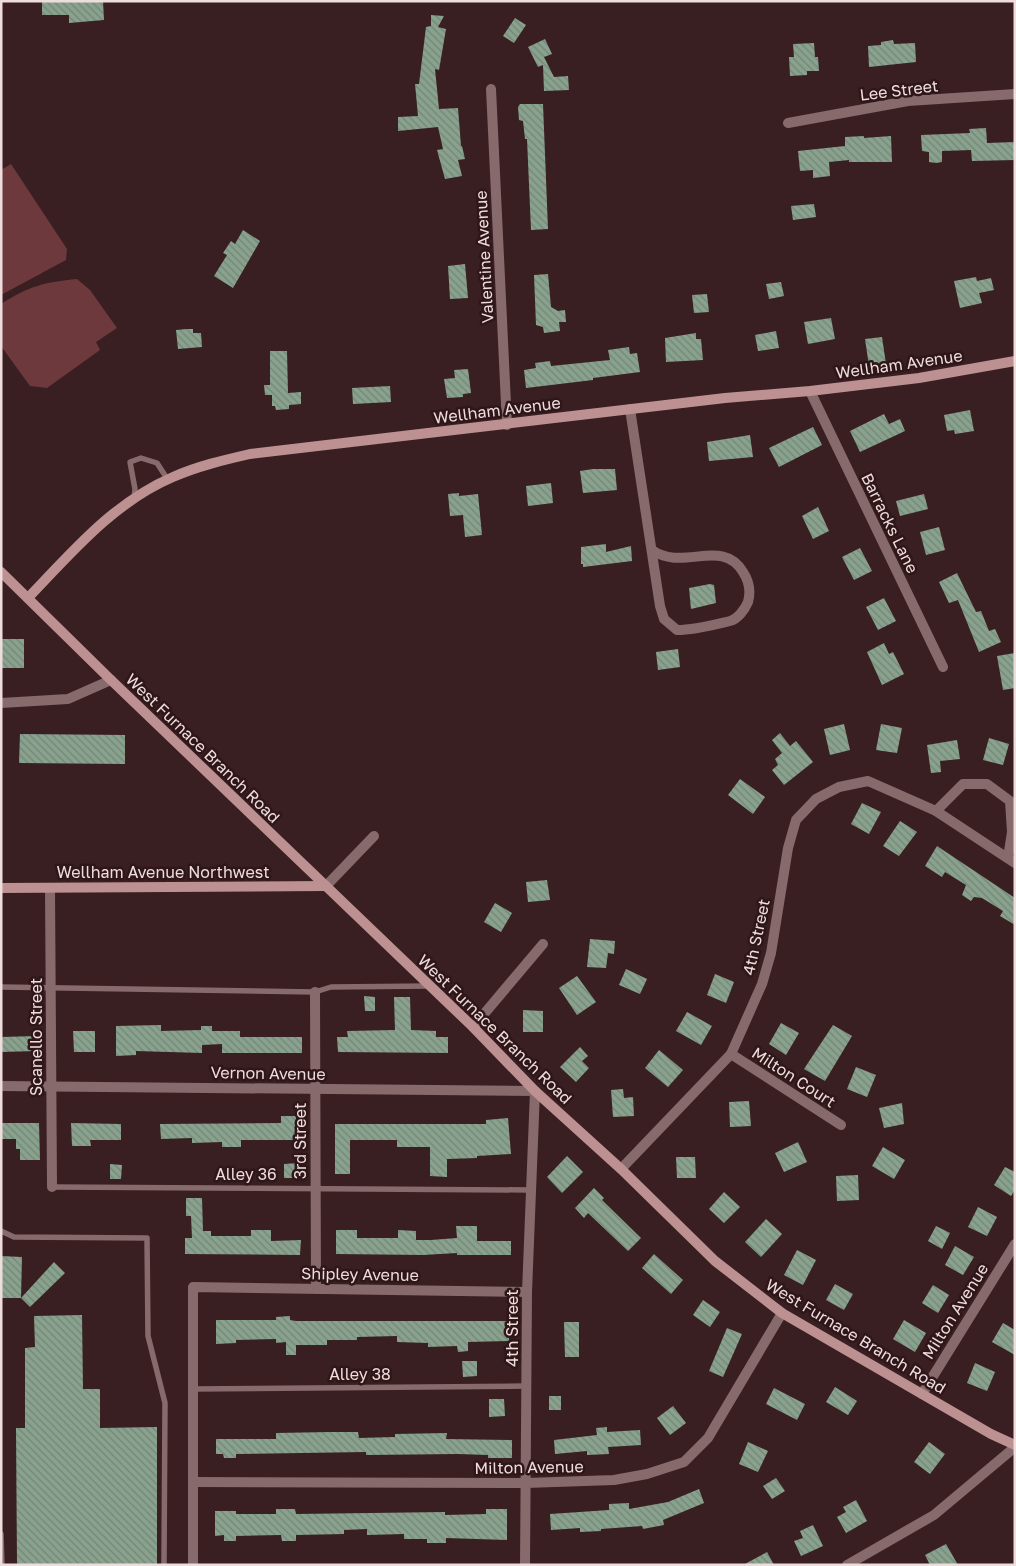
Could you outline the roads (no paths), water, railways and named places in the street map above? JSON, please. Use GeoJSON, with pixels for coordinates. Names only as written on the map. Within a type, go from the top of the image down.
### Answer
{"type":"FeatureCollection","features":[{"type":"Feature","properties":{"kind":"street","name":"Valentine Avenue"},"geometry":{"type":"LineString","coordinates":[[491,89],[506,424]]}},
{"type":"Feature","properties":{"kind":"street","name":"Lee Street"},"geometry":{"type":"LineString","coordinates":[[788,123],[908,101],[1015,94]]}},
{"type":"Feature","properties":{"kind":"street","name":"Wellham Avenue"},"geometry":{"type":"LineString","coordinates":[[28,598],[92,532],[120,507],[168,480],[210,464],[250,454],[630,409],[810,392],[919,378],[1015,361]]}},
{"type":"Feature","properties":{"kind":"street","name":"Barracks Lane"},"geometry":{"type":"LineString","coordinates":[[810,392],[943,667]]}},
{"type":"Feature","properties":{"kind":"street"},"geometry":{"type":"LineString","coordinates":[[630,409],[660,606],[664,619],[677,630],[691,630],[734,620],[740,614],[747,603],[750,589],[746,577],[739,566],[717,555],[676,560],[667,558],[652,550]]}},
{"type":"Feature","properties":{"kind":"street","name":"West Furnace Branch Road"},"geometry":{"type":"LineString","coordinates":[[1,572],[473,1027],[535,1091],[621,1169],[715,1261],[782,1313],[1015,1446]]}},
{"type":"Feature","properties":{"kind":"street"},"geometry":{"type":"LineString","coordinates":[[1,703],[68,699],[111,680]]}},
{"type":"Feature","properties":{"kind":"street","name":"4th Street"},"geometry":{"type":"LineString","coordinates":[[621,1169],[731,1054],[762,984],[770,953],[788,848],[796,820],[816,799],[839,787],[868,781],[936,811],[1011,861]]}},
{"type":"Feature","properties":{"kind":"street"},"geometry":{"type":"LineString","coordinates":[[936,811],[963,784],[987,784],[1010,802],[1011,861]]}},
{"type":"Feature","properties":{"kind":"street"},"geometry":{"type":"LineString","coordinates":[[326,886],[374,836]]}},
{"type":"Feature","properties":{"kind":"street","name":"Wellham Avenue Northwest"},"geometry":{"type":"LineString","coordinates":[[1,888],[326,886]]}},
{"type":"Feature","properties":{"kind":"street","name":"Scanello Street"},"geometry":{"type":"LineString","coordinates":[[50,888],[52,1186]]}},
{"type":"Feature","properties":{"kind":"street"},"geometry":{"type":"LineString","coordinates":[[473,1027],[543,944]]}},
{"type":"Feature","properties":{"kind":"street","name":"3rd Street"},"geometry":{"type":"LineString","coordinates":[[315,992],[316,1289]]}},
{"type":"Feature","properties":{"kind":"street","name":"Milton Court"},"geometry":{"type":"LineString","coordinates":[[731,1054],[841,1125]]}},
{"type":"Feature","properties":{"kind":"street","name":"Vernon Avenue"},"geometry":{"type":"LineString","coordinates":[[1,1086],[535,1091]]}},
{"type":"Feature","properties":{"kind":"street","name":"4th Street"},"geometry":{"type":"LineString","coordinates":[[525,1565],[528,1386],[526,1292],[529,1190],[535,1091]]}},
{"type":"Feature","properties":{"kind":"street","name":"Milton Avenue"},"geometry":{"type":"LineString","coordinates":[[922,1394],[1015,1244]]}},
{"type":"Feature","properties":{"kind":"street","name":"Shipley Avenue"},"geometry":{"type":"LineString","coordinates":[[193,1389],[193,1287],[526,1292]]}},
{"type":"Feature","properties":{"kind":"street","name":"Milton Avenue"},"geometry":{"type":"LineString","coordinates":[[193,1482],[526,1483],[614,1480],[647,1474],[684,1462],[708,1438],[782,1313]]}},
{"type":"Feature","properties":{"kind":"street"},"geometry":{"type":"LineString","coordinates":[[193,1389],[193,1565]]}},
{"type":"Feature","properties":{"kind":"street"},"geometry":{"type":"LineString","coordinates":[[847,1565],[934,1515],[1015,1446]]}},
{"type":"Feature","properties":{"kind":"lane"},"geometry":{"type":"LineString","coordinates":[[134,499],[136,489],[130,462],[141,458],[157,463],[168,480]]}},
{"type":"Feature","properties":{"kind":"lane"},"geometry":{"type":"LineString","coordinates":[[1,987],[315,992],[331,988],[430,986]]}},
{"type":"Feature","properties":{"kind":"lane","name":"Alley 36"},"geometry":{"type":"LineString","coordinates":[[52,1186],[529,1190]]}},
{"type":"Feature","properties":{"kind":"lane"},"geometry":{"type":"LineString","coordinates":[[1,1231],[14,1236],[146,1238],[148,1336],[165,1403],[164,1565]]}},
{"type":"Feature","properties":{"kind":"lane","name":"Alley 38"},"geometry":{"type":"LineString","coordinates":[[193,1389],[528,1386]]}},
{"type":"Feature","properties":{"kind":"lane"},"geometry":{"type":"LineString","coordinates":[[1,1534],[2,1565]]}}]}
